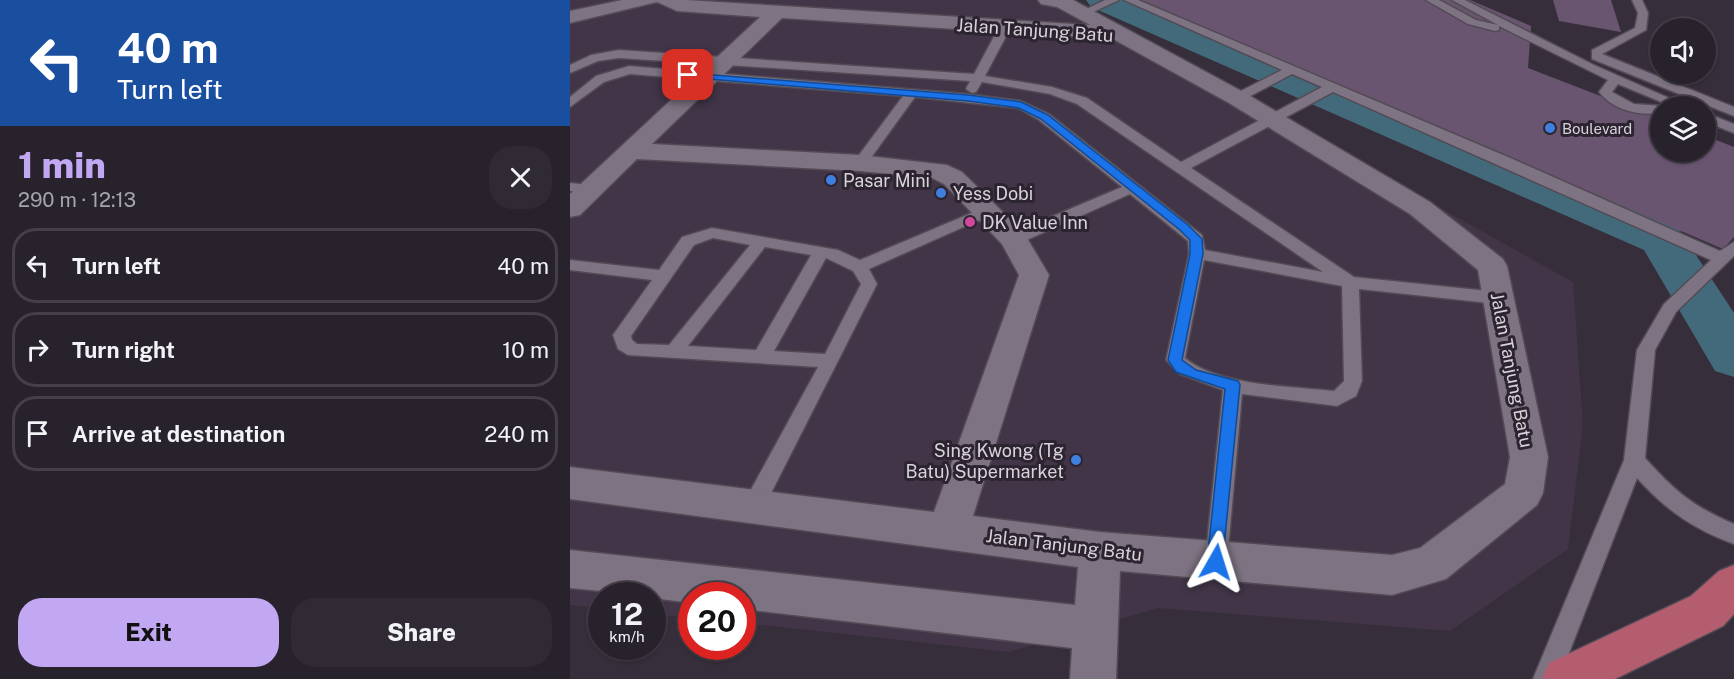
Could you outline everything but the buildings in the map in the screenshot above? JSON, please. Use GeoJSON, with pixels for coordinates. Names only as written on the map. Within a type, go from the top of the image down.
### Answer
{"type":"FeatureCollection","features":[{"type":"Feature","properties":{"kind":"main road"},"geometry":{"type":"LineString","coordinates":[[1565,679],[1707,611],[1734,585]]}},
{"type":"Feature","properties":{"kind":"street"},"geometry":{"type":"LineString","coordinates":[[570,17],[649,0]]}},
{"type":"Feature","properties":{"kind":"street","name":"Jalan Tanjung Batu"},"geometry":{"type":"LineString","coordinates":[[570,483],[1100,551],[1392,575],[1431,565],[1523,493],[1529,457],[1492,266],[1420,208],[1236,98],[1116,33],[677,5],[665,0]]}},
{"type":"Feature","properties":{"kind":"street"},"geometry":{"type":"LineString","coordinates":[[1048,0],[1062,3],[1116,33]]}},
{"type":"Feature","properties":{"kind":"street"},"geometry":{"type":"LineString","coordinates":[[570,209],[581,188],[631,151],[777,12]]}},
{"type":"Feature","properties":{"kind":"street"},"geometry":{"type":"LineString","coordinates":[[631,151],[860,163],[938,171],[953,178],[988,211],[1014,240],[1034,275],[948,530]]}},
{"type":"Feature","properties":{"kind":"street"},"geometry":{"type":"LineString","coordinates":[[1093,679],[1100,551]]}},
{"type":"Feature","properties":{"kind":"street"},"geometry":{"type":"LineString","coordinates":[[570,568],[1096,629]]}},
{"type":"Feature","properties":{"kind":"lane"},"geometry":{"type":"LineString","coordinates":[[1083,14],[1114,0]]}},
{"type":"Feature","properties":{"kind":"lane"},"geometry":{"type":"LineString","coordinates":[[1129,0],[1327,89],[1728,253],[1670,308],[1646,350],[1634,460],[1546,679]]}},
{"type":"Feature","properties":{"kind":"lane"},"geometry":{"type":"LineString","coordinates":[[1431,0],[1487,27],[1511,28],[1516,23],[1479,0]]}},
{"type":"Feature","properties":{"kind":"lane"},"geometry":{"type":"LineString","coordinates":[[1637,0],[1643,13],[1640,30],[1596,52],[1596,56],[1734,112]]}},
{"type":"Feature","properties":{"kind":"lane"},"geometry":{"type":"LineString","coordinates":[[1460,1],[1616,79],[1656,96]]}},
{"type":"Feature","properties":{"kind":"lane"},"geometry":{"type":"LineString","coordinates":[[968,98],[1005,27]]}},
{"type":"Feature","properties":{"kind":"lane"},"geometry":{"type":"LineString","coordinates":[[570,69],[595,58],[619,54],[978,78],[1052,91],[1082,101],[1350,282]]}},
{"type":"Feature","properties":{"kind":"lane"},"geometry":{"type":"LineString","coordinates":[[570,103],[600,79],[629,70],[968,98],[1021,105],[1044,117],[1196,239],[1197,254],[1175,360],[1180,369],[1233,385],[1337,399],[1349,391],[1353,381],[1350,282]]}},
{"type":"Feature","properties":{"kind":"lane"},"geometry":{"type":"LineString","coordinates":[[1236,98],[1287,72]]}},
{"type":"Feature","properties":{"kind":"lane"},"geometry":{"type":"LineString","coordinates":[[1616,79],[1605,93],[1610,98],[1650,111]]}},
{"type":"Feature","properties":{"kind":"lane"},"geometry":{"type":"LineString","coordinates":[[1180,168],[1274,120],[1327,89]]}},
{"type":"Feature","properties":{"kind":"lane"},"geometry":{"type":"LineString","coordinates":[[860,163],[911,94]]}},
{"type":"Feature","properties":{"kind":"lane"},"geometry":{"type":"LineString","coordinates":[[1716,121],[1734,129]]}},
{"type":"Feature","properties":{"kind":"lane"},"geometry":{"type":"LineString","coordinates":[[1014,240],[1133,187]]}},
{"type":"Feature","properties":{"kind":"lane"},"geometry":{"type":"LineString","coordinates":[[859,267],[988,211]]}},
{"type":"Feature","properties":{"kind":"lane"},"geometry":{"type":"LineString","coordinates":[[753,506],[831,361],[869,284],[859,267],[838,255],[712,233],[699,236],[688,241],[622,335],[624,344],[634,350],[831,361]]}},
{"type":"Feature","properties":{"kind":"lane"},"geometry":{"type":"LineString","coordinates":[[674,352],[761,242]]}},
{"type":"Feature","properties":{"kind":"lane"},"geometry":{"type":"LineString","coordinates":[[761,357],[821,252]]}},
{"type":"Feature","properties":{"kind":"lane"},"geometry":{"type":"LineString","coordinates":[[1197,254],[1350,282],[1498,298]]}},
{"type":"Feature","properties":{"kind":"lane"},"geometry":{"type":"LineString","coordinates":[[570,265],[664,276]]}},
{"type":"Feature","properties":{"kind":"lane"},"geometry":{"type":"LineString","coordinates":[[1216,562],[1233,385]]}},
{"type":"Feature","properties":{"kind":"lane"},"geometry":{"type":"LineString","coordinates":[[1634,460],[1668,498],[1704,521],[1734,534]]}},
{"type":"Feature","properties":{"kind":"shaded area"},"geometry":{"type":"Polygon","coordinates":[[[570,0],[1068,0],[1573,282],[1583,425],[1568,549],[1450,631],[1158,608],[1009,652],[756,624],[756,582],[678,582],[678,617],[666,615],[666,582],[588,582],[588,607],[570,605],[570,0]]]}},
{"type":"Feature","properties":{"kind":"waterway"},"geometry":{"type":"LineString","coordinates":[[1102,0],[1662,240],[1734,357]]}},
{"type":"Feature","properties":{"kind":"place","name":"Boulevard"},"geometry":{"type":"Point","coordinates":[1550,128]}},
{"type":"Feature","properties":{"kind":"place","name":"Pasar Mini"},"geometry":{"type":"Point","coordinates":[831,180]}},
{"type":"Feature","properties":{"kind":"place","name":"Yess Dobi"},"geometry":{"type":"Point","coordinates":[941,193]}},
{"type":"Feature","properties":{"kind":"place","name":"DK Value Inn"},"geometry":{"type":"Point","coordinates":[970,222]}},
{"type":"Feature","properties":{"kind":"place","name":"Sing Kwong (Tg Batu) Supermarket"},"geometry":{"type":"Point","coordinates":[1076,460]}},
{"type":"Feature","properties":{"kind":"route"},"geometry":{"type":"LineString","coordinates":[[688,75],[968,98],[1021,105],[1044,117],[1184,227],[1196,239],[1197,254],[1175,360],[1180,369],[1233,385],[1216,562]]}}]}
